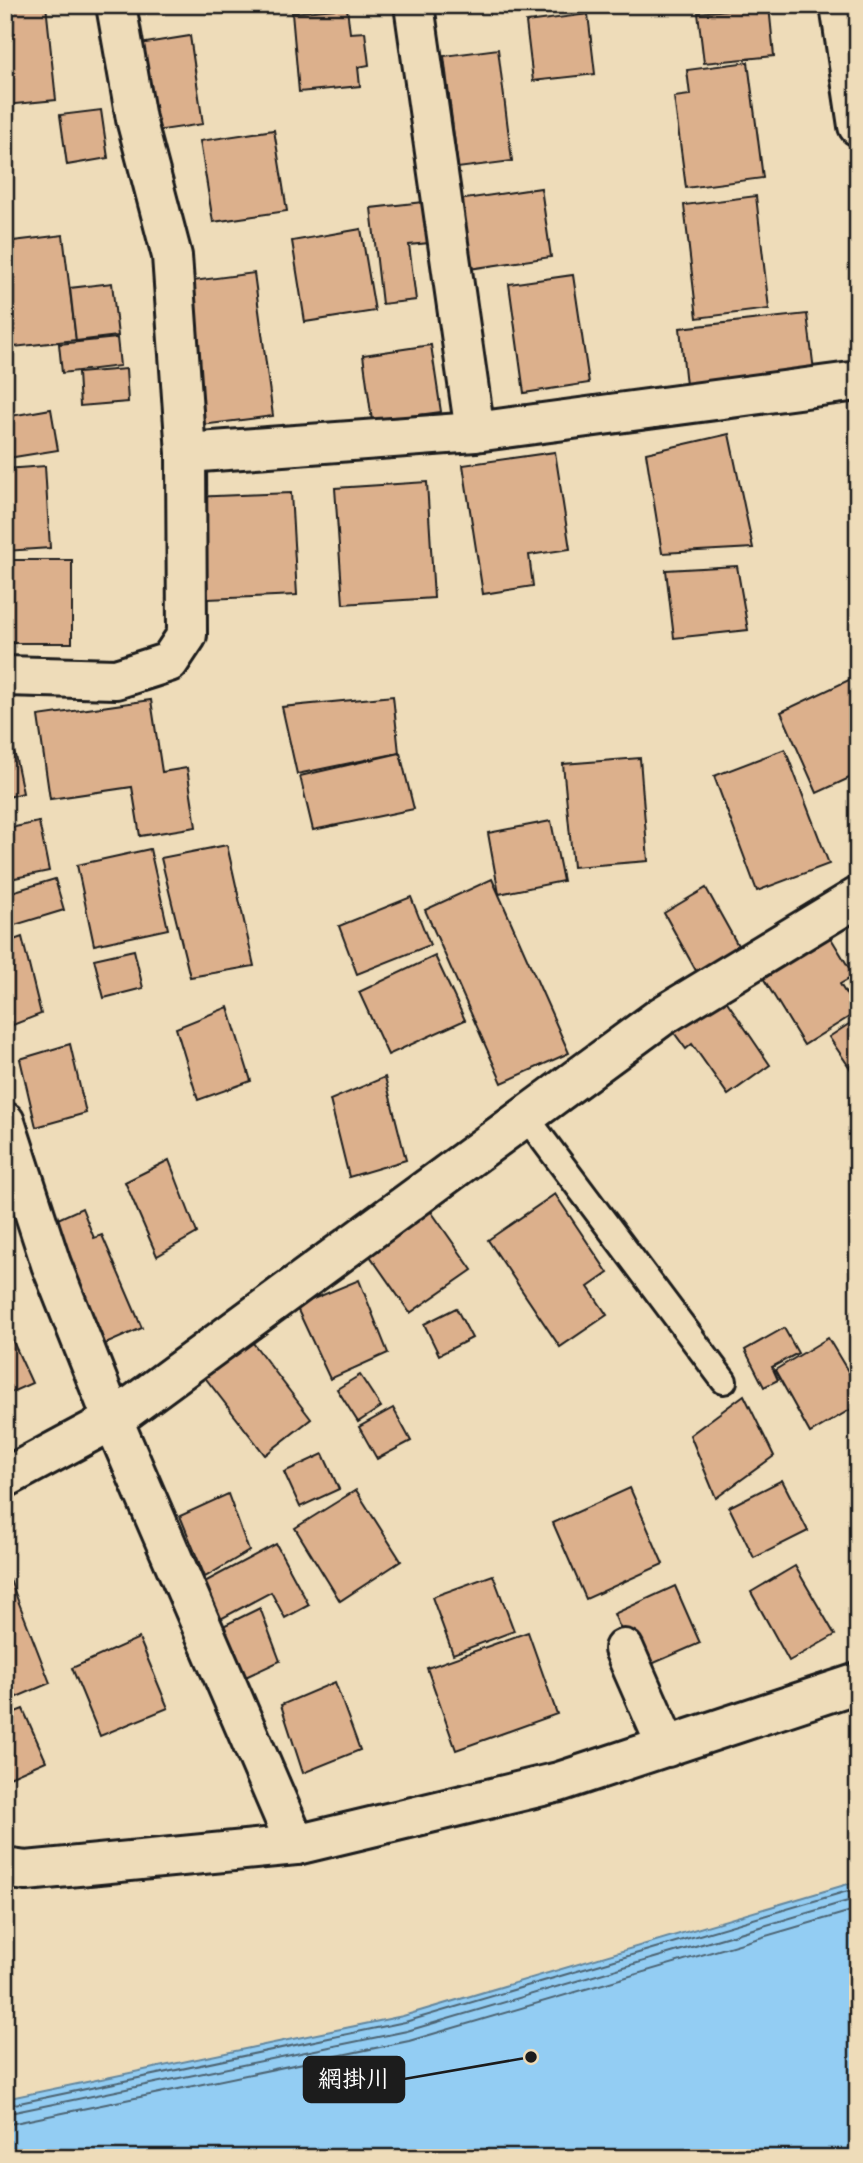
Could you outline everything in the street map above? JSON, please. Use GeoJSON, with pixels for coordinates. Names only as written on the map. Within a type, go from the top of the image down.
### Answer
{"type":"FeatureCollection","features":[{"type":"Feature","properties":{"kind":"street"},"geometry":{"type":"LineString","coordinates":[[5,676],[116,679],[169,662],[187,635],[186,453],[172,256],[136,119],[116,5]]}},
{"type":"Feature","properties":{"kind":"street"},"geometry":{"type":"LineString","coordinates":[[414,5],[475,432]]}},
{"type":"Feature","properties":{"kind":"street"},"geometry":{"type":"LineString","coordinates":[[840,5],[858,126]]}},
{"type":"Feature","properties":{"kind":"street"},"geometry":{"type":"LineString","coordinates":[[186,453],[475,432],[858,381]]}},
{"type":"Feature","properties":{"kind":"street"},"geometry":{"type":"LineString","coordinates":[[5,1478],[113,1420],[662,1016],[858,897]]}},
{"type":"Feature","properties":{"kind":"street"},"geometry":{"type":"LineString","coordinates":[[5,1122],[51,1264],[113,1420],[296,1844]]}},
{"type":"Feature","properties":{"kind":"street"},"geometry":{"type":"LineString","coordinates":[[624,1649],[667,1746]]}},
{"type":"Feature","properties":{"kind":"street"},"geometry":{"type":"LineString","coordinates":[[5,1868],[26,1871],[296,1844],[559,1782],[858,1683]]}},
{"type":"Feature","properties":{"kind":"lane"},"geometry":{"type":"LineString","coordinates":[[526,1116],[724,1381]]}},
{"type":"Feature","properties":{"kind":"water"},"geometry":{"type":"Polygon","coordinates":[[[858,1881],[858,2158],[5,2158],[5,2099],[403,2016],[858,1881]]]}},
{"type":"Feature","properties":{"kind":"building"},"geometry":{"type":"Polygon","coordinates":[[[5,5],[46,5],[56,100],[5,105],[5,5]]]}},
{"type":"Feature","properties":{"kind":"building"},"geometry":{"type":"Polygon","coordinates":[[[131,5],[169,5],[132,11],[131,5]]]}},
{"type":"Feature","properties":{"kind":"building"},"geometry":{"type":"Polygon","coordinates":[[[439,5],[493,5],[440,13],[439,5]]]}},
{"type":"Feature","properties":{"kind":"building"},"geometry":{"type":"Polygon","coordinates":[[[538,5],[606,5],[606,7],[539,14],[538,5]]]}},
{"type":"Feature","properties":{"kind":"building"},"geometry":{"type":"Polygon","coordinates":[[[769,6],[774,56],[704,63],[698,13],[769,6]]]}},
{"type":"Feature","properties":{"kind":"building"},"geometry":{"type":"Polygon","coordinates":[[[347,8],[350,33],[365,32],[369,65],[358,67],[360,86],[299,92],[292,13],[347,8]]]}},
{"type":"Feature","properties":{"kind":"building"},"geometry":{"type":"Polygon","coordinates":[[[588,14],[595,74],[533,81],[526,22],[588,14]]]}},
{"type":"Feature","properties":{"kind":"building"},"geometry":{"type":"Polygon","coordinates":[[[190,36],[203,124],[156,131],[133,45],[190,36]]]}},
{"type":"Feature","properties":{"kind":"building"},"geometry":{"type":"Polygon","coordinates":[[[498,49],[512,161],[458,168],[444,56],[498,49]]]}},
{"type":"Feature","properties":{"kind":"building"},"geometry":{"type":"Polygon","coordinates":[[[748,62],[763,178],[686,188],[674,97],[690,95],[687,70],[748,62]]]}},
{"type":"Feature","properties":{"kind":"building"},"geometry":{"type":"Polygon","coordinates":[[[101,110],[108,158],[67,165],[60,115],[101,110]]]}},
{"type":"Feature","properties":{"kind":"building"},"geometry":{"type":"Polygon","coordinates":[[[274,130],[287,211],[213,222],[200,141],[274,130]]]}},
{"type":"Feature","properties":{"kind":"building"},"geometry":{"type":"Polygon","coordinates":[[[5,168],[12,230],[5,231],[5,168]]]}},
{"type":"Feature","properties":{"kind":"building"},"geometry":{"type":"Polygon","coordinates":[[[541,188],[551,257],[469,269],[458,200],[541,188]]]}},
{"type":"Feature","properties":{"kind":"building"},"geometry":{"type":"Polygon","coordinates":[[[756,196],[769,309],[697,318],[684,205],[756,196]]]}},
{"type":"Feature","properties":{"kind":"building"},"geometry":{"type":"Polygon","coordinates":[[[423,202],[429,243],[409,245],[416,300],[382,304],[371,208],[423,202]]]}},
{"type":"Feature","properties":{"kind":"building"},"geometry":{"type":"Polygon","coordinates":[[[361,229],[375,311],[305,322],[292,241],[361,229]]]}},
{"type":"Feature","properties":{"kind":"building"},"geometry":{"type":"Polygon","coordinates":[[[63,235],[76,340],[5,348],[5,242],[63,235]]]}},
{"type":"Feature","properties":{"kind":"building"},"geometry":{"type":"Polygon","coordinates":[[[254,273],[273,416],[202,425],[185,282],[254,273]]]}},
{"type":"Feature","properties":{"kind":"building"},"geometry":{"type":"Polygon","coordinates":[[[573,275],[589,383],[524,393],[509,284],[573,275]]]}},
{"type":"Feature","properties":{"kind":"building"},"geometry":{"type":"Polygon","coordinates":[[[112,283],[118,336],[76,341],[70,288],[112,283]]]}},
{"type":"Feature","properties":{"kind":"building"},"geometry":{"type":"Polygon","coordinates":[[[807,314],[814,371],[686,385],[680,328],[807,314]]]}},
{"type":"Feature","properties":{"kind":"building"},"geometry":{"type":"Polygon","coordinates":[[[117,338],[120,366],[62,373],[59,344],[117,338]]]}},
{"type":"Feature","properties":{"kind":"building"},"geometry":{"type":"Polygon","coordinates":[[[431,345],[441,412],[372,421],[363,355],[431,345]]]}},
{"type":"Feature","properties":{"kind":"building"},"geometry":{"type":"Polygon","coordinates":[[[126,369],[128,402],[80,406],[78,373],[126,369]]]}},
{"type":"Feature","properties":{"kind":"building"},"geometry":{"type":"Polygon","coordinates":[[[51,409],[58,450],[8,458],[5,417],[51,409]]]}},
{"type":"Feature","properties":{"kind":"building"},"geometry":{"type":"Polygon","coordinates":[[[729,434],[753,548],[662,553],[646,453],[729,434]]]}},
{"type":"Feature","properties":{"kind":"building"},"geometry":{"type":"Polygon","coordinates":[[[555,452],[570,549],[529,555],[533,586],[483,594],[463,465],[555,452]]]}},
{"type":"Feature","properties":{"kind":"building"},"geometry":{"type":"Polygon","coordinates":[[[45,466],[50,548],[5,551],[5,469],[45,466]]]}},
{"type":"Feature","properties":{"kind":"building"},"geometry":{"type":"Polygon","coordinates":[[[427,482],[434,598],[343,604],[335,488],[427,482]]]}},
{"type":"Feature","properties":{"kind":"building"},"geometry":{"type":"Polygon","coordinates":[[[291,493],[297,595],[208,599],[206,565],[195,560],[192,497],[291,493]]]}},
{"type":"Feature","properties":{"kind":"building"},"geometry":{"type":"Polygon","coordinates":[[[5,560],[72,560],[72,643],[5,643],[5,560]]]}},
{"type":"Feature","properties":{"kind":"building"},"geometry":{"type":"Polygon","coordinates":[[[737,566],[748,630],[674,638],[666,570],[737,566]]]}},
{"type":"Feature","properties":{"kind":"building"},"geometry":{"type":"Polygon","coordinates":[[[853,678],[858,689],[858,774],[817,793],[781,712],[853,678]]]}},
{"type":"Feature","properties":{"kind":"building"},"geometry":{"type":"Polygon","coordinates":[[[393,696],[399,753],[297,774],[282,707],[393,696]]]}},
{"type":"Feature","properties":{"kind":"building"},"geometry":{"type":"Polygon","coordinates":[[[151,700],[162,772],[187,768],[196,827],[140,836],[132,787],[50,799],[38,716],[151,700]]]}},
{"type":"Feature","properties":{"kind":"building"},"geometry":{"type":"Polygon","coordinates":[[[5,708],[23,793],[5,798],[5,708]]]}},
{"type":"Feature","properties":{"kind":"building"},"geometry":{"type":"Polygon","coordinates":[[[785,749],[829,864],[757,891],[714,776],[785,749]]]}},
{"type":"Feature","properties":{"kind":"building"},"geometry":{"type":"Polygon","coordinates":[[[400,753],[414,809],[313,830],[300,776],[400,753]]]}},
{"type":"Feature","properties":{"kind":"building"},"geometry":{"type":"Polygon","coordinates":[[[640,758],[648,861],[573,867],[563,764],[640,758]]]}},
{"type":"Feature","properties":{"kind":"building"},"geometry":{"type":"Polygon","coordinates":[[[551,821],[563,881],[499,894],[488,833],[551,821]]]}},
{"type":"Feature","properties":{"kind":"building"},"geometry":{"type":"Polygon","coordinates":[[[39,822],[49,871],[5,880],[5,829],[39,822]]]}},
{"type":"Feature","properties":{"kind":"building"},"geometry":{"type":"Polygon","coordinates":[[[227,845],[254,966],[190,977],[161,858],[227,845]]]}},
{"type":"Feature","properties":{"kind":"building"},"geometry":{"type":"Polygon","coordinates":[[[150,849],[168,929],[94,945],[77,865],[150,849]]]}},
{"type":"Feature","properties":{"kind":"building"},"geometry":{"type":"Polygon","coordinates":[[[55,879],[64,910],[5,928],[5,894],[55,879]]]}},
{"type":"Feature","properties":{"kind":"building"},"geometry":{"type":"Polygon","coordinates":[[[492,879],[569,1053],[502,1083],[425,910],[492,879]]]}},
{"type":"Feature","properties":{"kind":"building"},"geometry":{"type":"Polygon","coordinates":[[[706,888],[741,951],[699,976],[664,913],[706,888]]]}},
{"type":"Feature","properties":{"kind":"building"},"geometry":{"type":"Polygon","coordinates":[[[411,897],[430,945],[357,974],[339,926],[411,897]]]}},
{"type":"Feature","properties":{"kind":"building"},"geometry":{"type":"Polygon","coordinates":[[[821,922],[854,976],[840,984],[857,1012],[804,1045],[754,963],[821,922]]]}},
{"type":"Feature","properties":{"kind":"building"},"geometry":{"type":"Polygon","coordinates":[[[22,937],[41,1014],[5,1028],[5,943],[22,937]]]}},
{"type":"Feature","properties":{"kind":"building"},"geometry":{"type":"Polygon","coordinates":[[[134,950],[143,988],[104,998],[94,959],[134,950]]]}},
{"type":"Feature","properties":{"kind":"building"},"geometry":{"type":"Polygon","coordinates":[[[435,956],[465,1020],[388,1055],[359,992],[435,956]]]}},
{"type":"Feature","properties":{"kind":"building"},"geometry":{"type":"Polygon","coordinates":[[[717,987],[770,1065],[728,1095],[692,1044],[686,1049],[667,1023],[717,987]]]}},
{"type":"Feature","properties":{"kind":"building"},"geometry":{"type":"Polygon","coordinates":[[[228,1007],[251,1081],[198,1100],[176,1028],[228,1007]]]}},
{"type":"Feature","properties":{"kind":"building"},"geometry":{"type":"Polygon","coordinates":[[[858,1018],[858,1080],[829,1037],[858,1018]]]}},
{"type":"Feature","properties":{"kind":"building"},"geometry":{"type":"Polygon","coordinates":[[[70,1044],[86,1113],[36,1127],[20,1059],[70,1044]]]}},
{"type":"Feature","properties":{"kind":"building"},"geometry":{"type":"Polygon","coordinates":[[[385,1077],[406,1160],[349,1177],[330,1100],[385,1077]]]}},
{"type":"Feature","properties":{"kind":"building"},"geometry":{"type":"Polygon","coordinates":[[[169,1160],[197,1233],[157,1256],[125,1182],[169,1160]]]}},
{"type":"Feature","properties":{"kind":"building"},"geometry":{"type":"Polygon","coordinates":[[[555,1194],[608,1273],[588,1287],[607,1315],[560,1347],[488,1240],[555,1194]]]}},
{"type":"Feature","properties":{"kind":"building"},"geometry":{"type":"Polygon","coordinates":[[[423,1200],[472,1270],[410,1313],[361,1243],[423,1200]]]}},
{"type":"Feature","properties":{"kind":"building"},"geometry":{"type":"Polygon","coordinates":[[[82,1208],[94,1238],[102,1235],[142,1328],[92,1350],[40,1227],[82,1208]]]}},
{"type":"Feature","properties":{"kind":"building"},"geometry":{"type":"Polygon","coordinates":[[[359,1280],[388,1353],[330,1379],[296,1306],[359,1280]]]}},
{"type":"Feature","properties":{"kind":"building"},"geometry":{"type":"Polygon","coordinates":[[[456,1308],[472,1338],[439,1355],[424,1324],[456,1308]]]}},
{"type":"Feature","properties":{"kind":"building"},"geometry":{"type":"Polygon","coordinates":[[[5,1324],[32,1383],[5,1395],[5,1324]]]}},
{"type":"Feature","properties":{"kind":"building"},"geometry":{"type":"Polygon","coordinates":[[[784,1328],[798,1353],[772,1367],[778,1380],[764,1387],[745,1350],[784,1328]]]}},
{"type":"Feature","properties":{"kind":"building"},"geometry":{"type":"Polygon","coordinates":[[[247,1335],[311,1419],[265,1455],[200,1371],[247,1335]]]}},
{"type":"Feature","properties":{"kind":"building"},"geometry":{"type":"Polygon","coordinates":[[[828,1338],[858,1388],[858,1405],[810,1433],[775,1370],[828,1338]]]}},
{"type":"Feature","properties":{"kind":"building"},"geometry":{"type":"Polygon","coordinates":[[[360,1375],[381,1407],[358,1422],[337,1389],[360,1375]]]}},
{"type":"Feature","properties":{"kind":"building"},"geometry":{"type":"Polygon","coordinates":[[[744,1395],[774,1456],[716,1498],[690,1435],[744,1395]]]}},
{"type":"Feature","properties":{"kind":"building"},"geometry":{"type":"Polygon","coordinates":[[[393,1408],[411,1441],[377,1459],[359,1427],[393,1408]]]}},
{"type":"Feature","properties":{"kind":"building"},"geometry":{"type":"Polygon","coordinates":[[[323,1454],[339,1489],[300,1507],[284,1472],[323,1454]]]}},
{"type":"Feature","properties":{"kind":"building"},"geometry":{"type":"Polygon","coordinates":[[[782,1480],[808,1531],[754,1558],[729,1507],[782,1480]]]}},
{"type":"Feature","properties":{"kind":"building"},"geometry":{"type":"Polygon","coordinates":[[[630,1488],[663,1564],[586,1599],[553,1523],[630,1488]]]}},
{"type":"Feature","properties":{"kind":"building"},"geometry":{"type":"Polygon","coordinates":[[[356,1490],[401,1561],[340,1601],[295,1528],[356,1490]]]}},
{"type":"Feature","properties":{"kind":"building"},"geometry":{"type":"Polygon","coordinates":[[[228,1494],[249,1551],[205,1577],[180,1516],[228,1494]]]}},
{"type":"Feature","properties":{"kind":"building"},"geometry":{"type":"Polygon","coordinates":[[[276,1544],[309,1605],[285,1618],[271,1592],[217,1621],[199,1585],[276,1544]]]}},
{"type":"Feature","properties":{"kind":"building"},"geometry":{"type":"Polygon","coordinates":[[[795,1566],[835,1635],[789,1661],[751,1592],[795,1566]]]}},
{"type":"Feature","properties":{"kind":"building"},"geometry":{"type":"Polygon","coordinates":[[[493,1575],[514,1631],[453,1654],[432,1597],[493,1575]]]}},
{"type":"Feature","properties":{"kind":"building"},"geometry":{"type":"Polygon","coordinates":[[[10,1580],[50,1683],[5,1702],[5,1583],[10,1580]]]}},
{"type":"Feature","properties":{"kind":"building"},"geometry":{"type":"Polygon","coordinates":[[[675,1586],[700,1643],[638,1670],[614,1614],[675,1586]]]}},
{"type":"Feature","properties":{"kind":"building"},"geometry":{"type":"Polygon","coordinates":[[[260,1608],[280,1661],[239,1680],[221,1627],[260,1608]]]}},
{"type":"Feature","properties":{"kind":"building"},"geometry":{"type":"Polygon","coordinates":[[[528,1632],[557,1714],[456,1750],[427,1668],[528,1632]]]}},
{"type":"Feature","properties":{"kind":"building"},"geometry":{"type":"Polygon","coordinates":[[[139,1638],[168,1708],[100,1736],[72,1668],[139,1638]]]}},
{"type":"Feature","properties":{"kind":"building"},"geometry":{"type":"Polygon","coordinates":[[[335,1682],[360,1750],[303,1773],[281,1705],[335,1682]]]}},
{"type":"Feature","properties":{"kind":"building"},"geometry":{"type":"Polygon","coordinates":[[[23,1709],[46,1761],[5,1779],[5,1716],[23,1709]]]}},
{"type":"Feature","properties":{"kind":"place","name":"網掛川"},"geometry":{"type":"Point","coordinates":[531,2057]}}]}
